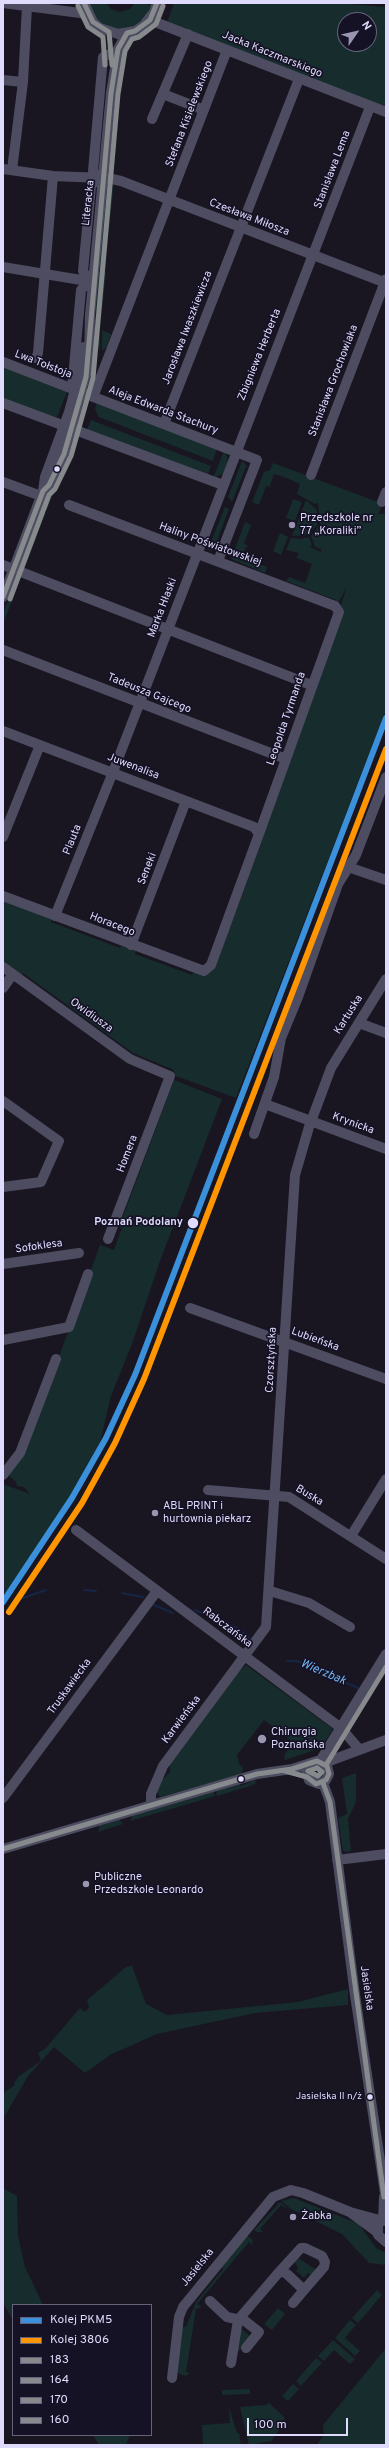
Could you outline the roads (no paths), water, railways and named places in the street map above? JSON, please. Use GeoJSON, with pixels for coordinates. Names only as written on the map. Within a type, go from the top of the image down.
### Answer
{"type":"FeatureCollection","features":[{"type":"Feature","properties":{"kind":"street"},"geometry":{"type":"LineString","coordinates":[[3,3],[88,14]]}},
{"type":"Feature","properties":{"kind":"street"},"geometry":{"type":"LineString","coordinates":[[84,3],[88,14],[100,28],[109,32],[127,33],[139,28],[150,20],[157,3]]}},
{"type":"Feature","properties":{"kind":"street"},"geometry":{"type":"LineString","coordinates":[[7,170],[23,82],[27,6]]}},
{"type":"Feature","properties":{"kind":"street","name":"Jacka Kaczmarskiego"},"geometry":{"type":"LineString","coordinates":[[150,20],[386,112]]}},
{"type":"Feature","properties":{"kind":"street","name":"Literacka"},"geometry":{"type":"LineString","coordinates":[[109,32],[112,41],[111,93]]}},
{"type":"Feature","properties":{"kind":"street","name":"Literacka"},"geometry":{"type":"LineString","coordinates":[[91,282],[83,268],[91,186],[102,178],[111,93],[118,49],[127,33]]}},
{"type":"Feature","properties":{"kind":"street"},"geometry":{"type":"LineString","coordinates":[[152,119],[188,34]]}},
{"type":"Feature","properties":{"kind":"street","name":"Stefana Kisielewskiego"},"geometry":{"type":"LineString","coordinates":[[93,397],[227,50]]}},
{"type":"Feature","properties":{"kind":"street"},"geometry":{"type":"LineString","coordinates":[[102,178],[93,170],[103,57],[112,53]]}},
{"type":"Feature","properties":{"kind":"street","name":"Jarosława Iwaszkiewicza"},"geometry":{"type":"LineString","coordinates":[[164,424],[299,79]]}},
{"type":"Feature","properties":{"kind":"street"},"geometry":{"type":"LineString","coordinates":[[3,80],[23,82]]}},
{"type":"Feature","properties":{"kind":"street"},"geometry":{"type":"LineString","coordinates":[[163,94],[204,110]]}},
{"type":"Feature","properties":{"kind":"street","name":"Stanisława Lema"},"geometry":{"type":"LineString","coordinates":[[313,255],[370,106]]}},
{"type":"Feature","properties":{"kind":"street","name":"Czesława Miłosza"},"geometry":{"type":"LineString","coordinates":[[7,170],[53,176],[102,178],[170,200],[386,282]]}},
{"type":"Feature","properties":{"kind":"street"},"geometry":{"type":"LineString","coordinates":[[36,358],[38,353],[53,176]]}},
{"type":"Feature","properties":{"kind":"street","name":"Zbigniewa Herberta"},"geometry":{"type":"LineString","coordinates":[[236,451],[313,255]]}},
{"type":"Feature","properties":{"kind":"street"},"geometry":{"type":"LineString","coordinates":[[3,267],[91,282]]}},
{"type":"Feature","properties":{"kind":"street"},"geometry":{"type":"LineString","coordinates":[[3,597],[42,494],[59,465],[84,350],[86,323],[90,315],[91,282]]}},
{"type":"Feature","properties":{"kind":"street"},"geometry":{"type":"LineString","coordinates":[[76,391],[81,290],[91,282]]}},
{"type":"Feature","properties":{"kind":"street","name":"Stanisława Grochowiaka"},"geometry":{"type":"LineString","coordinates":[[311,476],[386,282]]}},
{"type":"Feature","properties":{"kind":"street","name":"Lwa Tołstoja"},"geometry":{"type":"LineString","coordinates":[[3,362],[76,391]]}},
{"type":"Feature","properties":{"kind":"street","name":"Aleja Edwarda Stachury"},"geometry":{"type":"LineString","coordinates":[[76,391],[257,460],[218,561]]}},
{"type":"Feature","properties":{"kind":"street"},"geometry":{"type":"LineString","coordinates":[[3,403],[223,485]]}},
{"type":"Feature","properties":{"kind":"street","name":"Marka Hłaski"},"geometry":{"type":"LineString","coordinates":[[113,772],[236,451]]}},
{"type":"Feature","properties":{"kind":"street"},"geometry":{"type":"LineString","coordinates":[[3,482],[42,494]]}},
{"type":"Feature","properties":{"kind":"street"},"geometry":{"type":"LineString","coordinates":[[382,502],[386,492]]}},
{"type":"Feature","properties":{"kind":"street","name":"Haliny Poświatowskiej"},"geometry":{"type":"LineString","coordinates":[[69,505],[336,606],[339,612]]}},
{"type":"Feature","properties":{"kind":"street"},"geometry":{"type":"LineString","coordinates":[[3,565],[311,685]]}},
{"type":"Feature","properties":{"kind":"street","name":"Leopolda Tyrmanda"},"geometry":{"type":"LineString","coordinates":[[257,830],[286,759],[311,685],[339,612]]}},
{"type":"Feature","properties":{"kind":"street","name":"Tadeusza Gajcego"},"geometry":{"type":"LineString","coordinates":[[3,650],[286,759]]}},
{"type":"Feature","properties":{"kind":"street","name":"Juwenalisa"},"geometry":{"type":"LineString","coordinates":[[3,731],[113,772],[257,830]]}},
{"type":"Feature","properties":{"kind":"street"},"geometry":{"type":"LineString","coordinates":[[3,838],[40,745]]}},
{"type":"Feature","properties":{"kind":"street","name":"Plauta"},"geometry":{"type":"LineString","coordinates":[[55,916],[113,772]]}},
{"type":"Feature","properties":{"kind":"street"},"geometry":{"type":"LineString","coordinates":[[254,1134],[274,1077],[281,1038],[298,997],[338,884],[356,856],[386,777]]}},
{"type":"Feature","properties":{"kind":"street","name":"Seneki"},"geometry":{"type":"LineString","coordinates":[[131,945],[186,801]]}},
{"type":"Feature","properties":{"kind":"street","name":"Horacego"},"geometry":{"type":"LineString","coordinates":[[3,896],[200,971],[207,970],[257,830]]}},
{"type":"Feature","properties":{"kind":"street"},"geometry":{"type":"LineString","coordinates":[[348,867],[386,880]]}},
{"type":"Feature","properties":{"kind":"street","name":"Owidiusza"},"geometry":{"type":"LineString","coordinates":[[3,967],[130,1059],[170,1076]]}},
{"type":"Feature","properties":{"kind":"street"},"geometry":{"type":"LineString","coordinates":[[3,988],[13,974]]}},
{"type":"Feature","properties":{"kind":"street","name":"Kartuska"},"geometry":{"type":"LineString","coordinates":[[333,1064],[386,979]]}},
{"type":"Feature","properties":{"kind":"street"},"geometry":{"type":"LineString","coordinates":[[359,1023],[386,1033]]}},
{"type":"Feature","properties":{"kind":"street","name":"Czorsztyńska"},"geometry":{"type":"LineString","coordinates":[[245,1657],[266,1627],[270,1591],[295,1175],[311,1121],[333,1064]]}},
{"type":"Feature","properties":{"kind":"street","name":"Homera"},"geometry":{"type":"LineString","coordinates":[[108,1239],[170,1076]]}},
{"type":"Feature","properties":{"kind":"street"},"geometry":{"type":"LineString","coordinates":[[3,1101],[59,1141],[41,1182],[3,1187]]}},
{"type":"Feature","properties":{"kind":"street","name":"Krynicka"},"geometry":{"type":"LineString","coordinates":[[265,1104],[386,1149]]}},
{"type":"Feature","properties":{"kind":"street","name":"Sofoklesa"},"geometry":{"type":"LineString","coordinates":[[3,1264],[79,1253]]}},
{"type":"Feature","properties":{"kind":"street"},"geometry":{"type":"LineString","coordinates":[[3,1340],[69,1328],[88,1274]]}},
{"type":"Feature","properties":{"kind":"street","name":"Lubieńska"},"geometry":{"type":"LineString","coordinates":[[190,1308],[285,1341],[386,1379]]}},
{"type":"Feature","properties":{"kind":"street"},"geometry":{"type":"LineString","coordinates":[[3,1475],[20,1453],[56,1359]]}},
{"type":"Feature","properties":{"kind":"street"},"geometry":{"type":"LineString","coordinates":[[351,1536],[386,1479]]}},
{"type":"Feature","properties":{"kind":"street","name":"Buska"},"geometry":{"type":"LineString","coordinates":[[208,1490],[275,1494],[289,1497],[386,1560]]}},
{"type":"Feature","properties":{"kind":"street","name":"Rabczańska"},"geometry":{"type":"LineString","coordinates":[[76,1530],[341,1728],[359,1749]]}},
{"type":"Feature","properties":{"kind":"street","name":"Truskawiecka"},"geometry":{"type":"LineString","coordinates":[[3,1798],[157,1591]]}},
{"type":"Feature","properties":{"kind":"street"},"geometry":{"type":"LineString","coordinates":[[270,1591],[309,1603],[350,1627]]}},
{"type":"Feature","properties":{"kind":"street"},"geometry":{"type":"LineString","coordinates":[[322,1762],[386,1654]]}},
{"type":"Feature","properties":{"kind":"street","name":"Karwieńska"},"geometry":{"type":"LineString","coordinates":[[151,1804],[151,1794],[163,1766],[245,1657]]}},
{"type":"Feature","properties":{"kind":"street"},"geometry":{"type":"LineString","coordinates":[[3,1849],[151,1804],[257,1774],[285,1771],[322,1762],[386,1740]]}},
{"type":"Feature","properties":{"kind":"street"},"geometry":{"type":"LineString","coordinates":[[285,1771],[307,1777],[316,1784],[323,1783],[329,1774],[359,1749]]}},
{"type":"Feature","properties":{"kind":"street"},"geometry":{"type":"LineString","coordinates":[[322,1762],[329,1774]]}},
{"type":"Feature","properties":{"kind":"street"},"geometry":{"type":"LineString","coordinates":[[307,1777],[306,1770],[310,1764]]}},
{"type":"Feature","properties":{"kind":"street","name":"Jasielska"},"geometry":{"type":"LineString","coordinates":[[172,2378],[179,2317],[183,2307],[273,2197],[291,2190],[303,2193],[350,2212],[384,2220],[385,2198],[330,1802],[323,1783]]}},
{"type":"Feature","properties":{"kind":"street"},"geometry":{"type":"LineString","coordinates":[[337,1860],[386,1854]]}},
{"type":"Feature","properties":{"kind":"street","name":"Jasielska"},"geometry":{"type":"LineString","coordinates":[[350,2212],[377,2232],[379,2238],[386,2242]]}},
{"type":"Feature","properties":{"kind":"street"},"geometry":{"type":"LineString","coordinates":[[377,2232],[378,2225],[384,2220]]}},
{"type":"Feature","properties":{"kind":"street"},"geometry":{"type":"LineString","coordinates":[[231,2362],[238,2320],[301,2248],[305,2248],[322,2256],[325,2262],[324,2267],[293,2303]]}},
{"type":"Feature","properties":{"kind":"street"},"geometry":{"type":"LineString","coordinates":[[280,2271],[287,2274],[304,2290]]}},
{"type":"Feature","properties":{"kind":"street"},"geometry":{"type":"LineString","coordinates":[[210,2301],[227,2317],[238,2320],[259,2332],[246,2348]]}},
{"type":"Feature","properties":{"kind":"waterway","name":"Wierzbak"},"geometry":{"type":"LineString","coordinates":[[20,1599],[46,1590]]}},
{"type":"Feature","properties":{"kind":"waterway","name":"Wierzbak"},"geometry":{"type":"LineString","coordinates":[[84,1590],[96,1591]]}},
{"type":"Feature","properties":{"kind":"waterway","name":"Wierzbak"},"geometry":{"type":"LineString","coordinates":[[122,1593],[143,1597]]}},
{"type":"Feature","properties":{"kind":"waterway","name":"Wierzbak"},"geometry":{"type":"LineString","coordinates":[[154,1605],[173,1613]]}},
{"type":"Feature","properties":{"kind":"waterway","name":"Wierzbak"},"geometry":{"type":"LineString","coordinates":[[195,1610],[220,1620]]}},
{"type":"Feature","properties":{"kind":"waterway","name":"Wierzbak"},"geometry":{"type":"LineString","coordinates":[[223,1622],[239,1629],[250,1639]]}},
{"type":"Feature","properties":{"kind":"waterway","name":"Wierzbak"},"geometry":{"type":"LineString","coordinates":[[287,1661],[297,1661],[358,1688]]}},
{"type":"Feature","properties":{"kind":"rail line","name":"PKM5"},"geometry":{"type":"LineString","coordinates":[[3,1602],[72,1498],[106,1438],[135,1375],[386,718]]}},
{"type":"Feature","properties":{"kind":"rail line","name":"3806"},"geometry":{"type":"LineString","coordinates":[[9,1612],[82,1503],[115,1443],[144,1379],[386,749]]}},
{"type":"Feature","properties":{"kind":"place","name":"Przedszkole nr 77 „Koraliki”"},"geometry":{"type":"Point","coordinates":[292,525]}},
{"type":"Feature","properties":{"kind":"place","name":"Poznań Podolany"},"geometry":{"type":"Point","coordinates":[193,1223]}},
{"type":"Feature","properties":{"kind":"place","name":"ABL PRINT i hurtownia piekarz"},"geometry":{"type":"Point","coordinates":[155,1513]}},
{"type":"Feature","properties":{"kind":"place","name":"Chirurgia Poznańska"},"geometry":{"type":"Point","coordinates":[262,1739]}},
{"type":"Feature","properties":{"kind":"place","name":"Publiczne Przedszkole Leonardo"},"geometry":{"type":"Point","coordinates":[86,1884]}},
{"type":"Feature","properties":{"kind":"place","name":"Jasielska II n/ż"},"geometry":{"type":"Point","coordinates":[370,2097]}},
{"type":"Feature","properties":{"kind":"place","name":"Żabka"},"geometry":{"type":"Point","coordinates":[293,2217]}}]}
